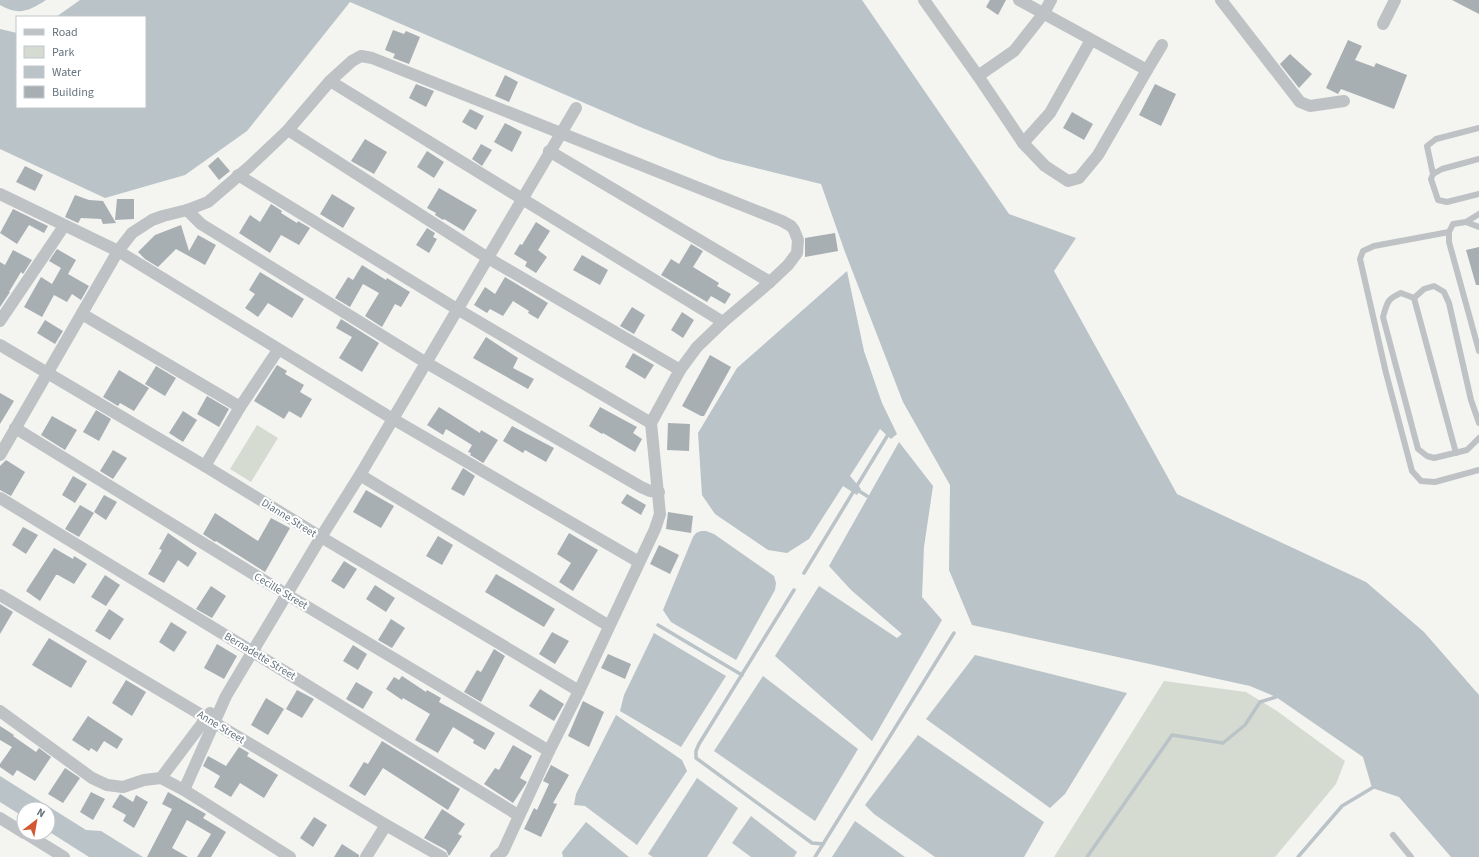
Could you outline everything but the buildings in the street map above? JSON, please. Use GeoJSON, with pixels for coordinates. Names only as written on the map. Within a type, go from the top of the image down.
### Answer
{"type":"FeatureCollection","features":[{"type":"Feature","properties":{"kind":"street"},"geometry":{"type":"LineString","coordinates":[[924,0],[978,76],[1022,143],[1045,166],[1068,181],[1079,178],[1098,155],[1162,45]]}},
{"type":"Feature","properties":{"kind":"street"},"geometry":{"type":"LineString","coordinates":[[1019,0],[1147,70]]}},
{"type":"Feature","properties":{"kind":"street"},"geometry":{"type":"LineString","coordinates":[[978,76],[1014,51],[1044,13],[1051,0]]}},
{"type":"Feature","properties":{"kind":"street"},"geometry":{"type":"LineString","coordinates":[[1221,0],[1300,102],[1310,106],[1344,100]]}},
{"type":"Feature","properties":{"kind":"street"},"geometry":{"type":"LineString","coordinates":[[1383,24],[1395,0]]}},
{"type":"Feature","properties":{"kind":"street"},"geometry":{"type":"LineString","coordinates":[[1022,143],[1050,113],[1091,40]]}},
{"type":"Feature","properties":{"kind":"street"},"geometry":{"type":"LineString","coordinates":[[0,455],[118,251],[132,233],[152,220],[208,202],[250,166],[288,130],[330,82],[356,58],[361,56],[372,58],[561,132],[791,226],[798,240],[797,253],[788,265],[770,282],[723,322],[697,347],[680,370],[651,423],[660,514],[655,529],[579,691],[518,816],[503,851],[496,857]]}},
{"type":"Feature","properties":{"kind":"street"},"geometry":{"type":"LineString","coordinates":[[330,82],[723,322]]}},
{"type":"Feature","properties":{"kind":"street"},"geometry":{"type":"LineString","coordinates":[[161,778],[210,720],[226,696],[286,594],[360,475],[425,362],[488,258],[549,151],[576,108]]}},
{"type":"Feature","properties":{"kind":"street"},"geometry":{"type":"LineString","coordinates":[[288,130],[488,258],[680,370]]}},
{"type":"Feature","properties":{"kind":"street"},"geometry":{"type":"LineString","coordinates":[[549,151],[770,282]]}},
{"type":"Feature","properties":{"kind":"street"},"geometry":{"type":"LineString","coordinates":[[238,175],[457,309],[651,423]]}},
{"type":"Feature","properties":{"kind":"street"},"geometry":{"type":"LineString","coordinates":[[2,199],[118,251],[393,419],[639,562]]}},
{"type":"Feature","properties":{"kind":"street"},"geometry":{"type":"LineString","coordinates":[[187,210],[200,224],[425,362],[640,486],[650,491],[659,492]]}},
{"type":"Feature","properties":{"kind":"street"},"geometry":{"type":"LineString","coordinates":[[0,320],[64,226]]}},
{"type":"Feature","properties":{"kind":"street"},"geometry":{"type":"LineString","coordinates":[[82,314],[240,407]]}},
{"type":"Feature","properties":{"kind":"street","name":"Dianne Street"},"geometry":{"type":"LineString","coordinates":[[0,345],[205,466],[321,538],[579,691]]}},
{"type":"Feature","properties":{"kind":"street"},"geometry":{"type":"LineString","coordinates":[[205,466],[240,407],[278,350]]}},
{"type":"Feature","properties":{"kind":"street","name":"Cecille Street"},"geometry":{"type":"LineString","coordinates":[[15,428],[286,594],[549,751]]}},
{"type":"Feature","properties":{"kind":"street"},"geometry":{"type":"LineString","coordinates":[[360,475],[609,626]]}},
{"type":"Feature","properties":{"kind":"street","name":"Bernadette Street"},"geometry":{"type":"LineString","coordinates":[[0,498],[518,816]]}},
{"type":"Feature","properties":{"kind":"street","name":"Anne Street"},"geometry":{"type":"LineString","coordinates":[[0,595],[386,826],[442,857]]}},
{"type":"Feature","properties":{"kind":"street"},"geometry":{"type":"LineString","coordinates":[[0,711],[92,778],[107,785],[123,787],[144,780],[161,778],[184,790],[290,857]]}},
{"type":"Feature","properties":{"kind":"street"},"geometry":{"type":"LineString","coordinates":[[184,790],[210,720]]}},
{"type":"Feature","properties":{"kind":"street"},"geometry":{"type":"LineString","coordinates":[[0,818],[16,828]]}},
{"type":"Feature","properties":{"kind":"street"},"geometry":{"type":"LineString","coordinates":[[366,857],[386,826]]}},
{"type":"Feature","properties":{"kind":"street"},"geometry":{"type":"LineString","coordinates":[[37,841],[64,857]]}},
{"type":"Feature","properties":{"kind":"lane"},"geometry":{"type":"LineString","coordinates":[[1479,128],[1436,139],[1427,146],[1433,174],[1431,179],[1438,200],[1447,202],[1479,194]]}},
{"type":"Feature","properties":{"kind":"lane"},"geometry":{"type":"LineString","coordinates":[[1433,174],[1442,169],[1479,159]]}},
{"type":"Feature","properties":{"kind":"lane"},"geometry":{"type":"LineString","coordinates":[[1479,214],[1466,222],[1453,224],[1449,242],[1479,351]]}},
{"type":"Feature","properties":{"kind":"lane"},"geometry":{"type":"LineString","coordinates":[[1466,222],[1479,227]]}},
{"type":"Feature","properties":{"kind":"lane"},"geometry":{"type":"LineString","coordinates":[[1450,232],[1374,246],[1364,251],[1360,259],[1386,373],[1412,471],[1421,481],[1435,482],[1479,470]]}},
{"type":"Feature","properties":{"kind":"lane"},"geometry":{"type":"LineString","coordinates":[[1414,298],[1424,289],[1434,286],[1444,292],[1449,303],[1471,400],[1479,423]]}},
{"type":"Feature","properties":{"kind":"lane"},"geometry":{"type":"LineString","coordinates":[[1414,298],[1401,293],[1391,297],[1386,306],[1383,317],[1418,449],[1427,456],[1434,458],[1467,450],[1479,438]]}},
{"type":"Feature","properties":{"kind":"lane"},"geometry":{"type":"LineString","coordinates":[[1414,298],[1456,453]]}},
{"type":"Feature","properties":{"kind":"lane"},"geometry":{"type":"LineString","coordinates":[[1393,835],[1411,857]]}},
{"type":"Feature","properties":{"kind":"green space"},"geometry":{"type":"Polygon","coordinates":[[[257,425],[278,438],[251,482],[230,469],[257,425]]]}},
{"type":"Feature","properties":{"kind":"green space"},"geometry":{"type":"Polygon","coordinates":[[[1164,681],[1246,692],[1277,711],[1345,761],[1336,784],[1275,857],[1054,857],[1164,681]]]}},
{"type":"Feature","properties":{"kind":"water"},"geometry":{"type":"Polygon","coordinates":[[[0,0],[46,0],[24,11],[18,11],[0,5],[0,0]]]}},
{"type":"Feature","properties":{"kind":"water"},"geometry":{"type":"Polygon","coordinates":[[[80,0],[862,0],[1009,214],[1076,238],[1054,271],[1177,494],[1366,582],[1424,632],[1479,695],[1479,857],[1451,857],[1399,797],[1372,788],[1363,757],[1276,697],[1250,686],[972,625],[949,570],[950,485],[903,402],[845,252],[821,184],[720,159],[640,127],[350,2],[247,131],[185,175],[105,198],[0,149],[0,29],[16,33],[16,108],[146,108],[146,16],[57,16],[80,0]]]}},
{"type":"Feature","properties":{"kind":"water"},"geometry":{"type":"Polygon","coordinates":[[[847,271],[864,351],[882,403],[897,434],[891,439],[880,429],[850,476],[861,489],[857,495],[843,486],[809,539],[787,553],[768,550],[715,514],[702,495],[698,433],[737,368],[847,271]]]}},
{"type":"Feature","properties":{"kind":"water"},"geometry":{"type":"Polygon","coordinates":[[[899,442],[933,486],[924,547],[922,597],[942,620],[872,741],[775,656],[819,586],[897,638],[902,634],[851,590],[829,566],[899,442]]]}},
{"type":"Feature","properties":{"kind":"water"},"geometry":{"type":"Polygon","coordinates":[[[701,531],[714,534],[774,576],[776,583],[775,590],[736,660],[671,622],[663,610],[693,537],[696,533],[701,531]]]}},
{"type":"Feature","properties":{"kind":"water"},"geometry":{"type":"Polygon","coordinates":[[[654,633],[726,676],[681,747],[620,711],[624,695],[654,633]]]}},
{"type":"Feature","properties":{"kind":"water"},"geometry":{"type":"Polygon","coordinates":[[[975,655],[1127,693],[1065,794],[1050,808],[926,719],[975,655]]]}},
{"type":"Feature","properties":{"kind":"water"},"geometry":{"type":"Polygon","coordinates":[[[763,676],[858,749],[815,821],[714,751],[763,676]]]}},
{"type":"Feature","properties":{"kind":"water"},"geometry":{"type":"Polygon","coordinates":[[[616,715],[682,760],[687,771],[637,845],[585,806],[574,805],[576,794],[616,715]]]}},
{"type":"Feature","properties":{"kind":"water"},"geometry":{"type":"Polygon","coordinates":[[[918,735],[1044,822],[1024,857],[935,857],[874,814],[865,805],[918,735]]]}},
{"type":"Feature","properties":{"kind":"water"},"geometry":{"type":"Polygon","coordinates":[[[0,776],[40,801],[16,801],[16,812],[0,802],[0,776]]]}},
{"type":"Feature","properties":{"kind":"water"},"geometry":{"type":"Polygon","coordinates":[[[697,778],[738,808],[707,857],[653,857],[648,854],[697,778]]]}},
{"type":"Feature","properties":{"kind":"water"},"geometry":{"type":"Polygon","coordinates":[[[56,811],[86,830],[101,831],[143,857],[89,857],[56,836],[56,811]]]}},
{"type":"Feature","properties":{"kind":"water"},"geometry":{"type":"Polygon","coordinates":[[[751,816],[797,852],[794,857],[751,857],[732,843],[751,816]]]}},
{"type":"Feature","properties":{"kind":"water"},"geometry":{"type":"Polygon","coordinates":[[[855,821],[905,857],[832,857],[855,821]]]}},
{"type":"Feature","properties":{"kind":"water"},"geometry":{"type":"Polygon","coordinates":[[[586,822],[629,857],[563,857],[562,852],[586,822]]]}},
{"type":"Feature","properties":{"kind":"waterway"},"geometry":{"type":"LineString","coordinates":[[804,573],[889,433]]}},
{"type":"Feature","properties":{"kind":"waterway"},"geometry":{"type":"LineString","coordinates":[[856,489],[867,496]]}},
{"type":"Feature","properties":{"kind":"waterway"},"geometry":{"type":"LineString","coordinates":[[794,590],[699,744],[696,751],[696,758],[812,843],[823,844]]}},
{"type":"Feature","properties":{"kind":"waterway"},"geometry":{"type":"LineString","coordinates":[[658,625],[742,675]]}},
{"type":"Feature","properties":{"kind":"waterway"},"geometry":{"type":"LineString","coordinates":[[815,857],[954,633]]}},
{"type":"Feature","properties":{"kind":"waterway"},"geometry":{"type":"LineString","coordinates":[[1087,857],[1172,735],[1223,743],[1245,725],[1260,702],[1276,697]]}},
{"type":"Feature","properties":{"kind":"waterway"},"geometry":{"type":"LineString","coordinates":[[1298,857],[1342,806],[1372,788]]}}]}
